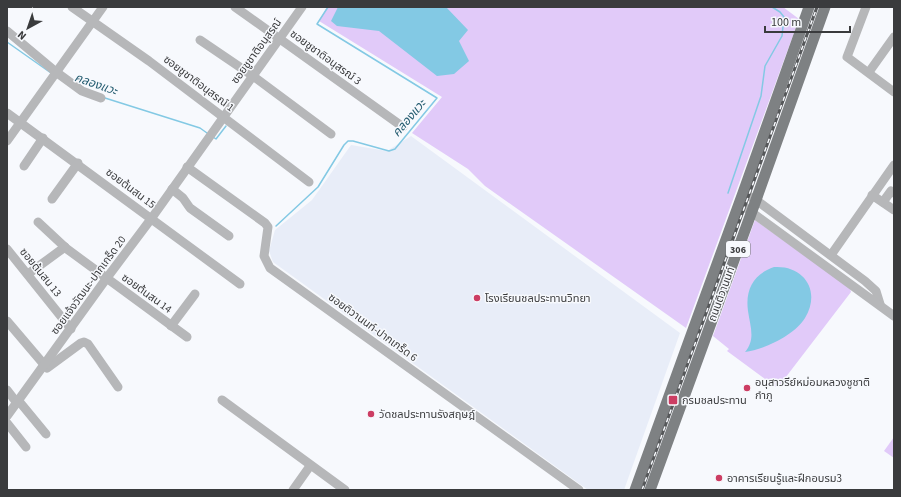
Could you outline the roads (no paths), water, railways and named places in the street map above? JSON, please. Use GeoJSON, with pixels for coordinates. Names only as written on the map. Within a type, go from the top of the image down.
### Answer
{"type":"FeatureCollection","features":[{"type":"Feature","properties":{"kind":"main road","name":"ถนนติวานนท์"},"geometry":{"type":"LineString","coordinates":[[635,490],[809,7]]}},
{"type":"Feature","properties":{"kind":"main road","name":"ถนนติวานนท์"},"geometry":{"type":"LineString","coordinates":[[650,490],[825,7]]}},
{"type":"Feature","properties":{"kind":"street","name":"ซอยชูชาติอนุสรณ์ 1"},"geometry":{"type":"LineString","coordinates":[[72,7],[149,61],[310,182]]}},
{"type":"Feature","properties":{"kind":"street"},"geometry":{"type":"LineString","coordinates":[[7,141],[103,7]]}},
{"type":"Feature","properties":{"kind":"street","name":"ซอยชูชาติอนุสรณ์ 3"},"geometry":{"type":"LineString","coordinates":[[235,7],[403,127]]}},
{"type":"Feature","properties":{"kind":"street","name":"ซอยชูชาติอนุสรณ์"},"geometry":{"type":"LineString","coordinates":[[187,167],[302,7]]}},
{"type":"Feature","properties":{"kind":"street"},"geometry":{"type":"LineString","coordinates":[[866,7],[848,56],[894,92]]}},
{"type":"Feature","properties":{"kind":"street"},"geometry":{"type":"LineString","coordinates":[[7,31],[54,76],[79,89],[102,98]]}},
{"type":"Feature","properties":{"kind":"street"},"geometry":{"type":"LineString","coordinates":[[869,72],[894,37]]}},
{"type":"Feature","properties":{"kind":"street"},"geometry":{"type":"LineString","coordinates":[[200,40],[331,134]]}},
{"type":"Feature","properties":{"kind":"street","name":"ซอยต้นสน 15"},"geometry":{"type":"LineString","coordinates":[[7,113],[78,163],[240,284]]}},
{"type":"Feature","properties":{"kind":"street"},"geometry":{"type":"LineString","coordinates":[[24,166],[43,138]]}},
{"type":"Feature","properties":{"kind":"street"},"geometry":{"type":"LineString","coordinates":[[52,199],[78,163]]}},
{"type":"Feature","properties":{"kind":"street","name":"ซอยแจ้งวัฒนะ-ปากเกร็ด 20"},"geometry":{"type":"LineString","coordinates":[[7,416],[187,167]]}},
{"type":"Feature","properties":{"kind":"street","name":"ซอยติวานนท์-ปากเกร็ด 6"},"geometry":{"type":"LineString","coordinates":[[187,167],[265,223],[268,227],[264,256],[270,268],[579,490]]}},
{"type":"Feature","properties":{"kind":"street"},"geometry":{"type":"LineString","coordinates":[[831,254],[872,194],[892,171]]}},
{"type":"Feature","properties":{"kind":"street"},"geometry":{"type":"LineString","coordinates":[[172,189],[183,198],[190,208],[229,236]]}},
{"type":"Feature","properties":{"kind":"street"},"geometry":{"type":"LineString","coordinates":[[883,202],[890,191],[894,194]]}},
{"type":"Feature","properties":{"kind":"street"},"geometry":{"type":"LineString","coordinates":[[872,194],[894,210]]}},
{"type":"Feature","properties":{"kind":"street"},"geometry":{"type":"LineString","coordinates":[[741,198],[756,200],[831,254],[876,291],[880,304]]}},
{"type":"Feature","properties":{"kind":"street"},"geometry":{"type":"LineString","coordinates":[[741,198],[752,211],[868,298],[880,304],[894,316]]}},
{"type":"Feature","properties":{"kind":"street","name":"ซอยต้นสน 14"},"geometry":{"type":"LineString","coordinates":[[38,222],[65,248],[187,337]]}},
{"type":"Feature","properties":{"kind":"street"},"geometry":{"type":"LineString","coordinates":[[802,249],[809,239]]}},
{"type":"Feature","properties":{"kind":"street"},"geometry":{"type":"LineString","coordinates":[[28,274],[65,248]]}},
{"type":"Feature","properties":{"kind":"street","name":"ซอยต้นสน 13"},"geometry":{"type":"LineString","coordinates":[[7,249],[71,329]]}},
{"type":"Feature","properties":{"kind":"street"},"geometry":{"type":"LineString","coordinates":[[171,326],[195,294]]}},
{"type":"Feature","properties":{"kind":"street"},"geometry":{"type":"LineString","coordinates":[[7,321],[47,368],[81,343],[84,342],[88,344],[118,387]]}},
{"type":"Feature","properties":{"kind":"street"},"geometry":{"type":"LineString","coordinates":[[7,390],[46,434]]}},
{"type":"Feature","properties":{"kind":"street"},"geometry":{"type":"LineString","coordinates":[[222,400],[310,466],[345,490]]}},
{"type":"Feature","properties":{"kind":"street"},"geometry":{"type":"LineString","coordinates":[[7,423],[26,447]]}},
{"type":"Feature","properties":{"kind":"street"},"geometry":{"type":"LineString","coordinates":[[293,490],[310,466]]}},
{"type":"Feature","properties":{"kind":"water"},"geometry":{"type":"Polygon","coordinates":[[[338,7],[446,7],[468,30],[459,41],[469,61],[454,74],[437,76],[379,31],[337,26],[331,21],[338,7]]]}},
{"type":"Feature","properties":{"kind":"water"},"geometry":{"type":"Polygon","coordinates":[[[774,267],[794,270],[802,275],[810,290],[810,308],[800,324],[786,336],[769,345],[745,352],[751,337],[747,303],[752,283],[761,274],[774,267]]]}},
{"type":"Feature","properties":{"kind":"waterway","name":"คลองแวะ"},"geometry":{"type":"LineString","coordinates":[[276,226],[318,187],[348,141],[389,151],[395,149],[437,98],[317,24],[328,7]]}},
{"type":"Feature","properties":{"kind":"waterway"},"geometry":{"type":"LineString","coordinates":[[728,193],[761,96],[765,66],[782,36],[784,17],[780,12],[772,7]]}},
{"type":"Feature","properties":{"kind":"waterway","name":"คลองแวะ"},"geometry":{"type":"LineString","coordinates":[[7,42],[51,73]]}},
{"type":"Feature","properties":{"kind":"waterway","name":"คลองแวะ"},"geometry":{"type":"LineString","coordinates":[[105,98],[200,128],[207,133]]}},
{"type":"Feature","properties":{"kind":"waterway","name":"คลองแวะ"},"geometry":{"type":"LineString","coordinates":[[213,137],[216,139],[226,126]]}},
{"type":"Feature","properties":{"kind":"railway"},"geometry":{"type":"LineString","coordinates":[[642,490],[817,7]]}},
{"type":"Feature","properties":{"kind":"place","name":"โรงเรียนชลประทานวิทยา"},"geometry":{"type":"Point","coordinates":[477,298]}},
{"type":"Feature","properties":{"kind":"place","name":"อนุสาวรีย์หม่อมหลวงชูชาติ กำภู"},"geometry":{"type":"Point","coordinates":[747,388]}},
{"type":"Feature","properties":{"kind":"place","name":"กรมชลประทาน"},"geometry":{"type":"Point","coordinates":[673,400]}},
{"type":"Feature","properties":{"kind":"place","name":"วัดชลประทานรังสฤษฎ์"},"geometry":{"type":"Point","coordinates":[371,414]}},
{"type":"Feature","properties":{"kind":"place","name":"อาคารเรียนรู้และฝึกอบรม3"},"geometry":{"type":"Point","coordinates":[719,478]}}]}
